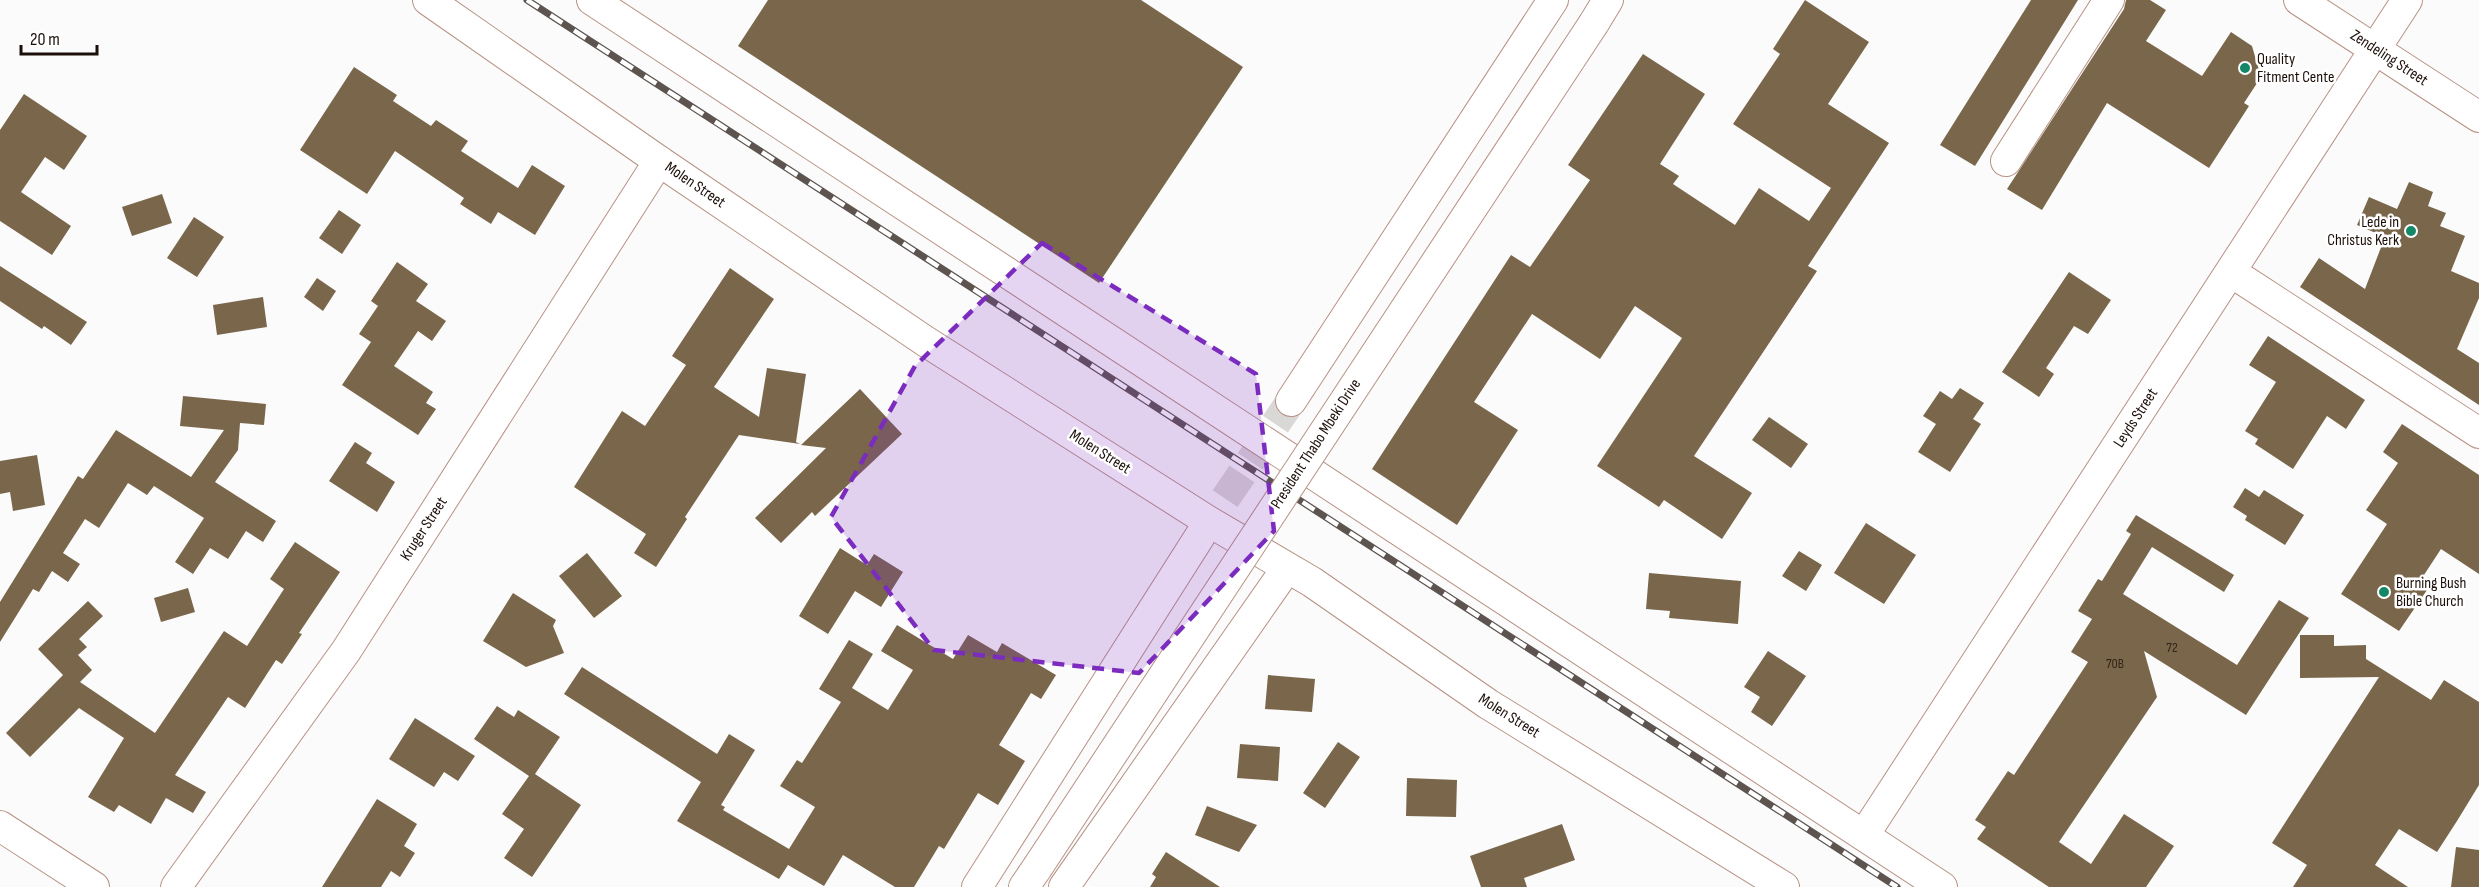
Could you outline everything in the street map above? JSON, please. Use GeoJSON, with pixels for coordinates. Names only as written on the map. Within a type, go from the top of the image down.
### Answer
{"type":"FeatureCollection","features":[{"type":"Feature","properties":{"kind":"street","name":"Molen Street"},"geometry":{"type":"LineString","coordinates":[[428,0],[925,342],[1287,568],[1488,704],[1784,887]]}},
{"type":"Feature","properties":{"kind":"street"},"geometry":{"type":"LineString","coordinates":[[592,0],[1942,887]]}},
{"type":"Feature","properties":{"kind":"street"},"geometry":{"type":"LineString","coordinates":[[1291,401],[1553,0]]}},
{"type":"Feature","properties":{"kind":"street"},"geometry":{"type":"LineString","coordinates":[[2006,161],[2109,0]]}},
{"type":"Feature","properties":{"kind":"street","name":"Zendeling Street"},"geometry":{"type":"LineString","coordinates":[[2299,0],[2479,117]]}},
{"type":"Feature","properties":{"kind":"street","name":"Leyds Street"},"geometry":{"type":"LineString","coordinates":[[1863,835],[2407,0]]}},
{"type":"Feature","properties":{"kind":"street","name":"President Thabo Mbeki Drive"},"geometry":{"type":"LineString","coordinates":[[1030,877],[1601,11]]}},
{"type":"Feature","properties":{"kind":"street","name":"Kruger Street"},"geometry":{"type":"LineString","coordinates":[[176,887],[346,651],[659,161]]}},
{"type":"Feature","properties":{"kind":"street"},"geometry":{"type":"LineString","coordinates":[[2231,272],[2479,433]]}},
{"type":"Feature","properties":{"kind":"street"},"geometry":{"type":"LineString","coordinates":[[977,887],[1200,536]]}},
{"type":"Feature","properties":{"kind":"street"},"geometry":{"type":"LineString","coordinates":[[1064,887],[1287,568]]}},
{"type":"Feature","properties":{"kind":"street"},"geometry":{"type":"LineString","coordinates":[[0,826],[94,887]]}},
{"type":"Feature","properties":{"kind":"highlighted area"},"geometry":{"type":"Polygon","coordinates":[[[1042,243],[1256,374],[1274,531],[1139,673],[934,650],[831,517],[915,366],[1042,243]]]}},
{"type":"Feature","properties":{"kind":"building"},"geometry":{"type":"Polygon","coordinates":[[[768,0],[1141,0],[1243,67],[1099,283],[738,46],[768,0]]]}},
{"type":"Feature","properties":{"kind":"building"},"geometry":{"type":"Polygon","coordinates":[[[1805,0],[1869,42],[1828,104],[1889,143],[1808,266],[1817,271],[1694,456],[1752,493],[1722,539],[1664,500],[1659,507],[1597,466],[1682,338],[1635,306],[1600,359],[1532,314],[1474,402],[1518,430],[1457,525],[1372,469],[1511,255],[1530,267],[1590,180],[1568,165],[1643,54],[1705,94],[1660,164],[1679,176],[1673,184],[1735,225],[1759,188],[1809,221],[1831,188],[1733,124],[1780,54],[1773,49],[1805,0]]]}},
{"type":"Feature","properties":{"kind":"building"},"geometry":{"type":"Polygon","coordinates":[[[2031,0],[2078,0],[1975,166],[1940,145],[2031,0]]]}},
{"type":"Feature","properties":{"kind":"building"},"geometry":{"type":"Polygon","coordinates":[[[2126,0],[2150,0],[2166,10],[2146,41],[2202,76],[2231,32],[2252,46],[2261,77],[2244,103],[2249,106],[2209,168],[2107,103],[2042,210],[2007,189],[2124,9],[2126,0]]]}},
{"type":"Feature","properties":{"kind":"building"},"geometry":{"type":"Polygon","coordinates":[[[354,67],[397,95],[393,101],[431,126],[436,120],[468,141],[461,151],[518,188],[532,165],[565,186],[535,235],[498,212],[491,224],[460,204],[464,198],[395,151],[367,194],[300,150],[354,67]]]}},
{"type":"Feature","properties":{"kind":"building"},"geometry":{"type":"Polygon","coordinates":[[[24,94],[87,136],[64,170],[45,157],[21,192],[71,226],[52,255],[0,221],[0,130],[24,94]]]}},
{"type":"Feature","properties":{"kind":"building"},"geometry":{"type":"Polygon","coordinates":[[[2409,182],[2433,192],[2428,206],[2446,213],[2440,226],[2465,236],[2451,271],[2479,283],[2479,298],[2457,349],[2479,363],[2479,405],[2300,287],[2319,258],[2365,289],[2385,237],[2357,225],[2369,197],[2397,209],[2409,182]]]}},
{"type":"Feature","properties":{"kind":"building"},"geometry":{"type":"Polygon","coordinates":[[[162,194],[172,223],[132,236],[122,207],[162,194]]]}},
{"type":"Feature","properties":{"kind":"building"},"geometry":{"type":"Polygon","coordinates":[[[339,210],[361,225],[342,254],[319,238],[339,210]]]}},
{"type":"Feature","properties":{"kind":"building"},"geometry":{"type":"Polygon","coordinates":[[[194,217],[224,237],[197,277],[167,258],[194,217]]]}},
{"type":"Feature","properties":{"kind":"building"},"geometry":{"type":"Polygon","coordinates":[[[397,262],[428,284],[416,301],[446,321],[432,341],[418,331],[394,366],[433,392],[426,403],[436,409],[418,435],[342,385],[371,342],[359,334],[378,306],[371,301],[397,262]]]}},
{"type":"Feature","properties":{"kind":"building"},"geometry":{"type":"Polygon","coordinates":[[[0,266],[87,322],[71,345],[44,326],[42,329],[0,301],[0,266]]]}},
{"type":"Feature","properties":{"kind":"building"},"geometry":{"type":"Polygon","coordinates":[[[730,268],[774,299],[714,387],[759,417],[767,368],[806,374],[796,442],[800,444],[739,435],[685,517],[687,519],[656,567],[634,553],[646,534],[574,487],[622,411],[645,426],[686,365],[672,356],[730,268]]]}},
{"type":"Feature","properties":{"kind":"building"},"geometry":{"type":"Polygon","coordinates":[[[2069,272],[2111,300],[2088,334],[2074,326],[2046,368],[2054,374],[2039,397],[2002,372],[2069,272]]]}},
{"type":"Feature","properties":{"kind":"building"},"geometry":{"type":"Polygon","coordinates":[[[317,278],[336,291],[323,311],[304,297],[317,278]]]}},
{"type":"Feature","properties":{"kind":"building"},"geometry":{"type":"Polygon","coordinates":[[[263,297],[267,327],[217,335],[213,305],[263,297]]]}},
{"type":"Feature","properties":{"kind":"building"},"geometry":{"type":"Polygon","coordinates":[[[2268,336],[2365,400],[2346,429],[2327,416],[2293,469],[2255,444],[2258,439],[2245,431],[2276,382],[2249,365],[2268,336]]]}},
{"type":"Feature","properties":{"kind":"building"},"geometry":{"type":"Polygon","coordinates":[[[1960,388],[1984,403],[1973,419],[1981,424],[1950,472],[1918,452],[1936,424],[1923,416],[1940,391],[1952,399],[1960,388]]]}},
{"type":"Feature","properties":{"kind":"building"},"geometry":{"type":"Polygon","coordinates":[[[860,389],[902,434],[815,516],[812,512],[781,543],[755,518],[826,448],[801,445],[860,389]]]}},
{"type":"Feature","properties":{"kind":"building"},"geometry":{"type":"Polygon","coordinates":[[[183,396],[266,404],[264,425],[240,423],[238,450],[215,482],[276,521],[263,542],[246,531],[228,559],[210,548],[193,574],[175,562],[204,518],[154,486],[147,495],[128,483],[99,528],[85,519],[63,553],[80,564],[68,582],[52,571],[39,592],[33,589],[0,642],[0,602],[78,476],[83,479],[116,430],[191,477],[224,430],[180,426],[183,396]]]}},
{"type":"Feature","properties":{"kind":"building"},"geometry":{"type":"Polygon","coordinates":[[[1769,417],[1808,444],[1791,468],[1752,440],[1769,417]]]}},
{"type":"Feature","properties":{"kind":"building"},"geometry":{"type":"Polygon","coordinates":[[[2402,424],[2479,475],[2479,574],[2441,549],[2418,584],[2427,590],[2399,631],[2341,594],[2387,524],[2366,510],[2398,463],[2383,452],[2402,424]]]}},
{"type":"Feature","properties":{"kind":"building"},"geometry":{"type":"Polygon","coordinates":[[[355,442],[372,453],[366,463],[395,482],[377,512],[329,481],[355,442]]]}},
{"type":"Feature","properties":{"kind":"building"},"geometry":{"type":"Polygon","coordinates":[[[37,455],[45,505],[13,511],[10,492],[0,494],[0,461],[37,455]]]}},
{"type":"Feature","properties":{"kind":"building"},"geometry":{"type":"Polygon","coordinates":[[[2245,488],[2259,497],[2264,490],[2304,515],[2285,545],[2245,520],[2247,516],[2233,507],[2245,488]]]}},
{"type":"Feature","properties":{"kind":"building"},"geometry":{"type":"Polygon","coordinates":[[[2136,515],[2234,575],[2224,592],[2152,547],[2123,594],[2237,665],[2279,600],[2309,618],[2246,715],[2144,651],[2157,697],[2059,842],[2091,864],[2124,814],[2174,846],[2146,887],[2049,887],[1977,839],[1986,827],[1975,820],[2008,771],[2014,775],[2088,662],[2071,652],[2092,619],[2078,611],[2098,579],[2102,581],[2131,534],[2126,531],[2136,515]]]}},
{"type":"Feature","properties":{"kind":"building"},"geometry":{"type":"Polygon","coordinates":[[[1866,523],[1916,555],[1884,604],[1834,573],[1866,523]]]}},
{"type":"Feature","properties":{"kind":"building"},"geometry":{"type":"Polygon","coordinates":[[[295,542],[340,572],[299,633],[302,634],[282,664],[276,660],[245,708],[228,697],[175,775],[206,792],[193,813],[166,798],[151,824],[119,805],[114,812],[88,797],[124,738],[79,708],[30,757],[6,733],[63,675],[38,649],[88,601],[103,616],[79,639],[87,647],[78,655],[92,670],[80,682],[155,733],[224,631],[247,646],[284,589],[270,579],[295,542]]]}},
{"type":"Feature","properties":{"kind":"building"},"geometry":{"type":"Polygon","coordinates":[[[840,548],[867,565],[874,554],[903,572],[881,607],[855,591],[828,634],[799,616],[840,548]]]}},
{"type":"Feature","properties":{"kind":"building"},"geometry":{"type":"Polygon","coordinates":[[[1799,551],[1822,565],[1806,591],[1782,576],[1799,551]]]}},
{"type":"Feature","properties":{"kind":"building"},"geometry":{"type":"Polygon","coordinates":[[[587,553],[622,596],[594,618],[559,576],[587,553]]]}},
{"type":"Feature","properties":{"kind":"building"},"geometry":{"type":"Polygon","coordinates":[[[1649,573],[1741,581],[1738,624],[1669,618],[1670,611],[1646,609],[1649,573]]]}},
{"type":"Feature","properties":{"kind":"building"},"geometry":{"type":"Polygon","coordinates":[[[188,588],[195,612],[161,622],[154,598],[188,588]]]}},
{"type":"Feature","properties":{"kind":"building"},"geometry":{"type":"Polygon","coordinates":[[[513,593],[556,620],[553,626],[564,653],[526,667],[483,641],[513,593]]]}},
{"type":"Feature","properties":{"kind":"building"},"geometry":{"type":"Polygon","coordinates":[[[897,625],[953,659],[968,635],[997,652],[1002,643],[1056,675],[1041,699],[1031,693],[999,745],[1025,761],[998,805],[978,793],[944,849],[939,846],[914,887],[895,887],[843,855],[824,886],[788,865],[779,879],[677,821],[701,782],[564,694],[582,667],[717,754],[729,734],[755,750],[721,805],[725,807],[723,810],[789,849],[815,807],[780,786],[797,760],[802,763],[841,702],[819,689],[849,640],[873,654],[852,688],[888,710],[913,670],[881,651],[897,625]]]}},
{"type":"Feature","properties":{"kind":"building"},"geometry":{"type":"Polygon","coordinates":[[[2300,635],[2334,635],[2334,646],[2366,645],[2366,659],[2431,700],[2444,680],[2479,702],[2479,785],[2457,821],[2437,852],[2399,829],[2375,865],[2408,887],[2293,887],[2307,865],[2272,843],[2379,677],[2300,678],[2300,635]]]}},
{"type":"Feature","properties":{"kind":"building"},"geometry":{"type":"Polygon","coordinates":[[[1768,651],[1806,676],[1772,726],[1751,712],[1760,697],[1744,687],[1768,651]]]}},
{"type":"Feature","properties":{"kind":"building"},"geometry":{"type":"Polygon","coordinates":[[[1268,675],[1315,679],[1312,712],[1265,709],[1268,675]]]}},
{"type":"Feature","properties":{"kind":"building"},"geometry":{"type":"Polygon","coordinates":[[[497,706],[514,717],[518,710],[560,737],[535,774],[581,805],[532,877],[504,858],[524,829],[502,814],[529,776],[474,739],[497,706]]]}},
{"type":"Feature","properties":{"kind":"building"},"geometry":{"type":"Polygon","coordinates":[[[415,718],[475,756],[458,781],[444,772],[434,787],[389,759],[415,718]]]}},
{"type":"Feature","properties":{"kind":"building"},"geometry":{"type":"Polygon","coordinates":[[[1338,742],[1360,757],[1325,808],[1303,793],[1338,742]]]}},
{"type":"Feature","properties":{"kind":"building"},"geometry":{"type":"Polygon","coordinates":[[[1240,744],[1280,747],[1278,781],[1237,778],[1240,744]]]}},
{"type":"Feature","properties":{"kind":"building"},"geometry":{"type":"Polygon","coordinates":[[[1407,778],[1457,780],[1456,817],[1406,816],[1407,778]]]}},
{"type":"Feature","properties":{"kind":"building"},"geometry":{"type":"Polygon","coordinates":[[[377,799],[417,824],[404,846],[415,853],[400,877],[391,871],[381,887],[322,887],[377,799]]]}},
{"type":"Feature","properties":{"kind":"building"},"geometry":{"type":"Polygon","coordinates":[[[1207,806],[1257,825],[1239,852],[1195,835],[1207,806]]]}},
{"type":"Feature","properties":{"kind":"building"},"geometry":{"type":"Polygon","coordinates":[[[1562,824],[1575,860],[1524,878],[1527,887],[1481,887],[1470,856],[1562,824]]]}},
{"type":"Feature","properties":{"kind":"building"},"geometry":{"type":"Polygon","coordinates":[[[2456,847],[2479,850],[2479,887],[2451,887],[2456,847]]]}},
{"type":"Feature","properties":{"kind":"building"},"geometry":{"type":"Polygon","coordinates":[[[1166,852],[1220,887],[1150,887],[1156,877],[1152,874],[1166,852]]]}},
{"type":"Feature","properties":{"kind":"tunnel"},"geometry":{"type":"LineString","coordinates":[[1200,536],[1291,401]]}},
{"type":"Feature","properties":{"kind":"railway"},"geometry":{"type":"LineString","coordinates":[[527,0],[1897,887]]}},
{"type":"Feature","properties":{"kind":"place","name":"Quality Fitment Cente"},"geometry":{"type":"Point","coordinates":[2245,68]}},
{"type":"Feature","properties":{"kind":"place","name":"Lede in Christus Kerk"},"geometry":{"type":"Point","coordinates":[2411,231]}},
{"type":"Feature","properties":{"kind":"place","name":"Burning Bush Bible Church"},"geometry":{"type":"Point","coordinates":[2384,592]}}]}
